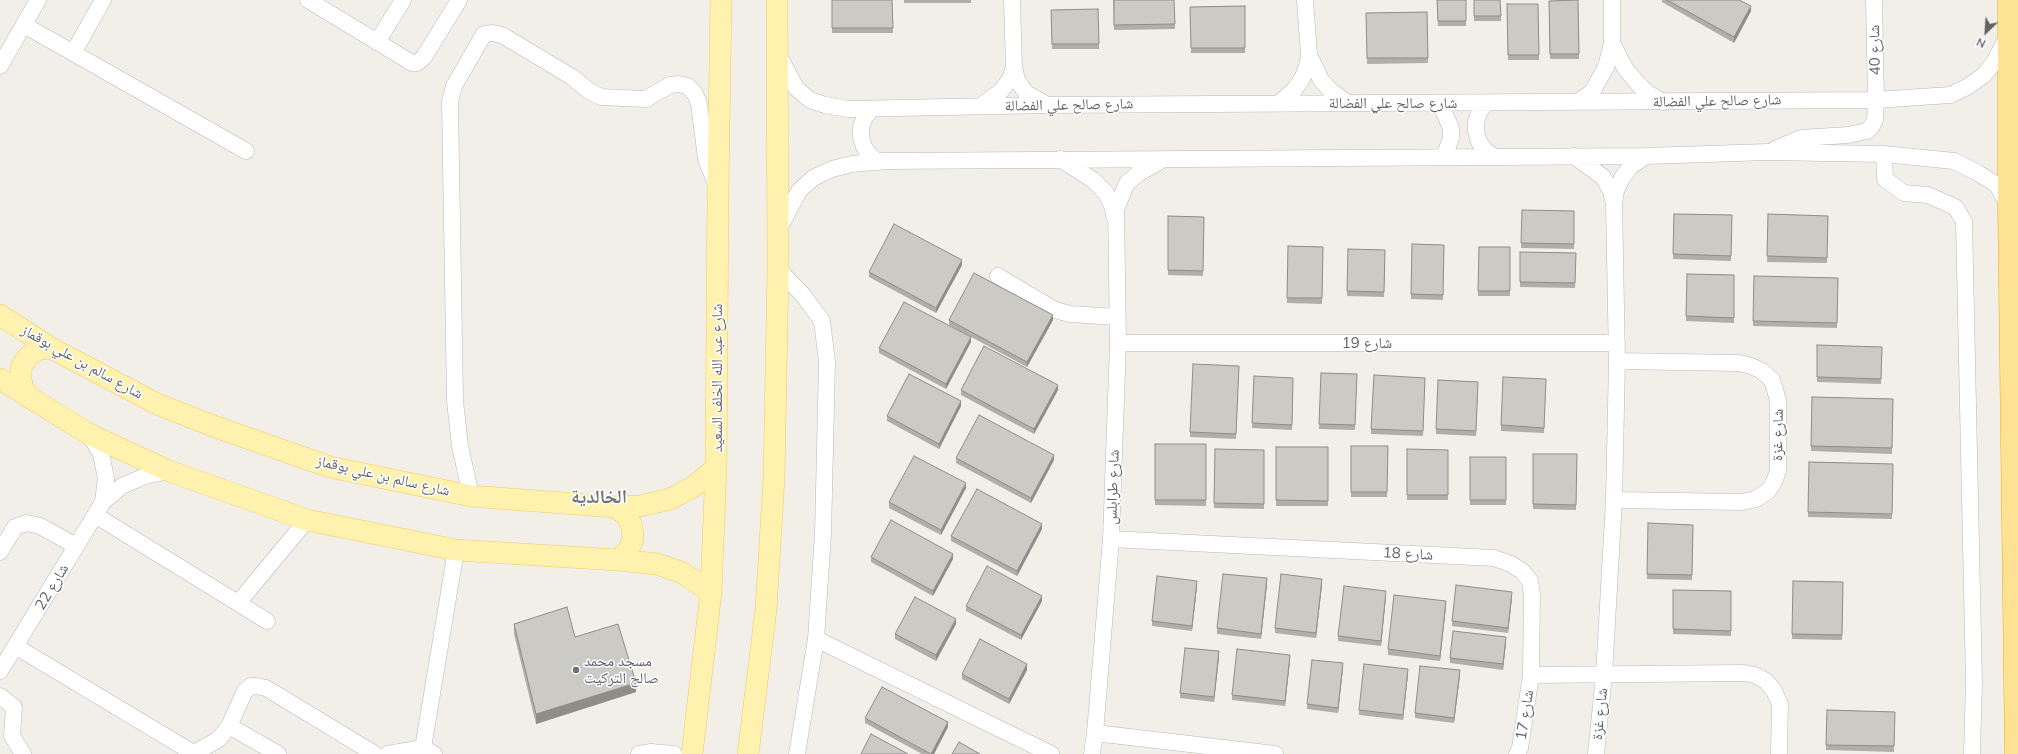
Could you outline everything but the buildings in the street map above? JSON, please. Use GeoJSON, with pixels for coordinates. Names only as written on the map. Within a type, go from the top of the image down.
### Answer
{"type":"FeatureCollection","features":[{"type":"Feature","properties":{"kind":"highway"},"geometry":{"type":"LineString","coordinates":[[2009,0],[2009,206],[2016,754]]}},
{"type":"Feature","properties":{"kind":"main road","name":"شارع عبد الله الخلف السعيد"},"geometry":{"type":"LineString","coordinates":[[692,754],[711,592],[716,468],[721,0]]}},
{"type":"Feature","properties":{"kind":"main road"},"geometry":{"type":"LineString","coordinates":[[748,754],[767,594],[774,478],[778,269],[777,0]]}},
{"type":"Feature","properties":{"kind":"main road"},"geometry":{"type":"LineString","coordinates":[[0,315],[0,334]]}},
{"type":"Feature","properties":{"kind":"main road","name":"شارع سالم بن علي بوقماز"},"geometry":{"type":"LineString","coordinates":[[0,315],[51,348],[157,404],[216,427],[330,467],[471,496],[615,507],[640,506],[670,499],[693,487],[716,468]]}},
{"type":"Feature","properties":{"kind":"main road"},"geometry":{"type":"LineString","coordinates":[[30,398],[23,388],[20,377],[22,365],[34,352],[40,349],[51,348]]}},
{"type":"Feature","properties":{"kind":"main road"},"geometry":{"type":"LineString","coordinates":[[0,379],[89,434],[169,471],[307,520],[456,550],[618,560],[657,564],[683,573],[711,592]]}},
{"type":"Feature","properties":{"kind":"main road"},"geometry":{"type":"LineString","coordinates":[[615,507],[626,515],[632,526],[633,539],[628,551],[618,560]]}},
{"type":"Feature","properties":{"kind":"street"},"geometry":{"type":"LineString","coordinates":[[0,66],[38,0]]}},
{"type":"Feature","properties":{"kind":"street"},"geometry":{"type":"LineString","coordinates":[[73,53],[103,0]]}},
{"type":"Feature","properties":{"kind":"street"},"geometry":{"type":"LineString","coordinates":[[308,0],[407,61],[417,63],[421,60],[459,0]]}},
{"type":"Feature","properties":{"kind":"street"},"geometry":{"type":"LineString","coordinates":[[377,42],[403,0]]}},
{"type":"Feature","properties":{"kind":"street"},"geometry":{"type":"LineString","coordinates":[[1012,0],[1014,67],[1017,80],[1026,93],[1047,105]]}},
{"type":"Feature","properties":{"kind":"street"},"geometry":{"type":"LineString","coordinates":[[1279,103],[1294,90],[1302,79],[1309,55],[1306,0]]}},
{"type":"Feature","properties":{"kind":"street"},"geometry":{"type":"LineString","coordinates":[[1578,102],[1592,92],[1606,67],[1612,42],[1612,0]]}},
{"type":"Feature","properties":{"kind":"street","name":"شارع 40"},"geometry":{"type":"LineString","coordinates":[[1768,152],[1802,138],[1848,135],[1867,131],[1872,126],[1875,120],[1876,100],[1874,0]]}},
{"type":"Feature","properties":{"kind":"street"},"geometry":{"type":"LineString","coordinates":[[24,25],[246,151]]}},
{"type":"Feature","properties":{"kind":"street"},"geometry":{"type":"LineString","coordinates":[[471,496],[460,446],[455,401],[450,102],[454,86],[484,34],[493,32],[502,35],[572,77],[589,91],[601,97],[646,99],[670,85],[678,84],[688,86],[695,94],[699,103],[706,159],[718,186]]}},
{"type":"Feature","properties":{"kind":"street","name":"شارع صالح علي الفضالة"},"geometry":{"type":"LineString","coordinates":[[776,50],[796,88],[810,100],[825,105],[848,109],[1047,105],[1876,100],[1950,95],[1967,87],[1984,75],[1995,61],[2009,34]]}},
{"type":"Feature","properties":{"kind":"street"},"geometry":{"type":"LineString","coordinates":[[1612,42],[1625,68],[1638,84],[1649,94],[1664,102]]}},
{"type":"Feature","properties":{"kind":"street"},"geometry":{"type":"LineString","coordinates":[[1309,55],[1322,80],[1331,91],[1348,103]]}},
{"type":"Feature","properties":{"kind":"street"},"geometry":{"type":"LineString","coordinates":[[981,106],[1002,91],[1010,79],[1014,67]]}},
{"type":"Feature","properties":{"kind":"street"},"geometry":{"type":"LineString","coordinates":[[1486,102],[1476,121],[1476,131],[1479,142],[1485,150],[1494,157]]}},
{"type":"Feature","properties":{"kind":"street"},"geometry":{"type":"LineString","coordinates":[[1436,103],[1443,110],[1451,128],[1449,148],[1444,157]]}},
{"type":"Feature","properties":{"kind":"street"},"geometry":{"type":"LineString","coordinates":[[872,109],[865,117],[861,127],[861,137],[864,147],[870,156],[879,162]]}},
{"type":"Feature","properties":{"kind":"street"},"geometry":{"type":"LineString","coordinates":[[778,232],[799,191],[813,178],[832,169],[852,164],[879,162],[1060,159],[1646,156],[1768,152],[1884,154],[1954,161],[1978,173],[1997,185],[2009,206]]}},
{"type":"Feature","properties":{"kind":"street"},"geometry":{"type":"LineString","coordinates":[[1884,154],[1885,178],[1904,193],[1928,195],[1955,207],[1964,221],[1974,682],[1972,754]]}},
{"type":"Feature","properties":{"kind":"street","name":"شارع غزة"},"geometry":{"type":"LineString","coordinates":[[1574,156],[1603,178],[1611,191],[1614,204]]}},
{"type":"Feature","properties":{"kind":"street","name":"شارع غزة"},"geometry":{"type":"LineString","coordinates":[[1596,754],[1604,675],[1614,500],[1617,343],[1614,204],[1616,191],[1622,178],[1630,167],[1646,156]]}},
{"type":"Feature","properties":{"kind":"street","name":"شارع طرابلس"},"geometry":{"type":"LineString","coordinates":[[1060,159],[1093,180],[1106,193],[1113,208],[1115,220]]}},
{"type":"Feature","properties":{"kind":"street","name":"شارع طرابلس"},"geometry":{"type":"LineString","coordinates":[[1092,754],[1111,539],[1118,343],[1116,209],[1127,184],[1139,173],[1164,159]]}},
{"type":"Feature","properties":{"kind":"street"},"geometry":{"type":"LineString","coordinates":[[778,269],[803,294],[822,321],[827,362],[823,534],[816,639],[797,754]]}},
{"type":"Feature","properties":{"kind":"street"},"geometry":{"type":"LineString","coordinates":[[998,276],[1055,310],[1070,314],[1117,317]]}},
{"type":"Feature","properties":{"kind":"street","name":"شارع 19"},"geometry":{"type":"LineString","coordinates":[[1118,343],[1617,343]]}},
{"type":"Feature","properties":{"kind":"street","name":"شارع غزة"},"geometry":{"type":"LineString","coordinates":[[1614,500],[1742,502],[1756,499],[1768,491],[1774,482],[1778,471],[1778,400],[1772,380],[1762,371],[1739,363],[1617,361]]}},
{"type":"Feature","properties":{"kind":"street","name":"شارع 22"},"geometry":{"type":"LineString","coordinates":[[89,434],[101,454],[106,478],[99,509]]}},
{"type":"Feature","properties":{"kind":"street","name":"شارع 22"},"geometry":{"type":"LineString","coordinates":[[0,671],[99,509],[122,486],[144,476],[169,471]]}},
{"type":"Feature","properties":{"kind":"street"},"geometry":{"type":"LineString","coordinates":[[99,509],[267,621]]}},
{"type":"Feature","properties":{"kind":"street"},"geometry":{"type":"LineString","coordinates":[[238,603],[307,520]]}},
{"type":"Feature","properties":{"kind":"street"},"geometry":{"type":"LineString","coordinates":[[0,552],[15,527],[26,523],[40,526],[76,546]]}},
{"type":"Feature","properties":{"kind":"street","name":"شارع 18"},"geometry":{"type":"LineString","coordinates":[[1111,539],[1494,558],[1511,564],[1522,571],[1530,581],[1532,595],[1531,675]]}},
{"type":"Feature","properties":{"kind":"street"},"geometry":{"type":"LineString","coordinates":[[388,754],[429,751],[456,550]]}},
{"type":"Feature","properties":{"kind":"street"},"geometry":{"type":"LineString","coordinates":[[816,639],[1051,754]]}},
{"type":"Feature","properties":{"kind":"street"},"geometry":{"type":"LineString","coordinates":[[15,646],[195,754],[212,744],[229,726],[245,691],[251,686],[266,688],[375,754]]}},
{"type":"Feature","properties":{"kind":"street","name":"شارع غزة"},"geometry":{"type":"LineString","coordinates":[[1604,675],[1744,673],[1755,675],[1766,681],[1774,691],[1780,704],[1779,754]]}},
{"type":"Feature","properties":{"kind":"street"},"geometry":{"type":"LineString","coordinates":[[1531,675],[1604,675]]}},
{"type":"Feature","properties":{"kind":"street","name":"شارع 17"},"geometry":{"type":"LineString","coordinates":[[1517,754],[1520,748],[1531,675]]}},
{"type":"Feature","properties":{"kind":"street"},"geometry":{"type":"LineString","coordinates":[[0,696],[14,707],[12,736],[23,754]]}},
{"type":"Feature","properties":{"kind":"street"},"geometry":{"type":"LineString","coordinates":[[229,726],[278,754]]}},
{"type":"Feature","properties":{"kind":"street"},"geometry":{"type":"LineString","coordinates":[[1095,733],[1275,754]]}},
{"type":"Feature","properties":{"kind":"street"},"geometry":{"type":"LineString","coordinates":[[639,754],[651,752],[674,754]]}},
{"type":"Feature","properties":{"kind":"place","name":"مسجد محمد صالح التركيت"},"geometry":{"type":"Point","coordinates":[576,670]}},
{"type":"Feature","properties":{"kind":"district","name":"الخالدية"},"geometry":{"type":"Point","coordinates":[599,497]}}]}
